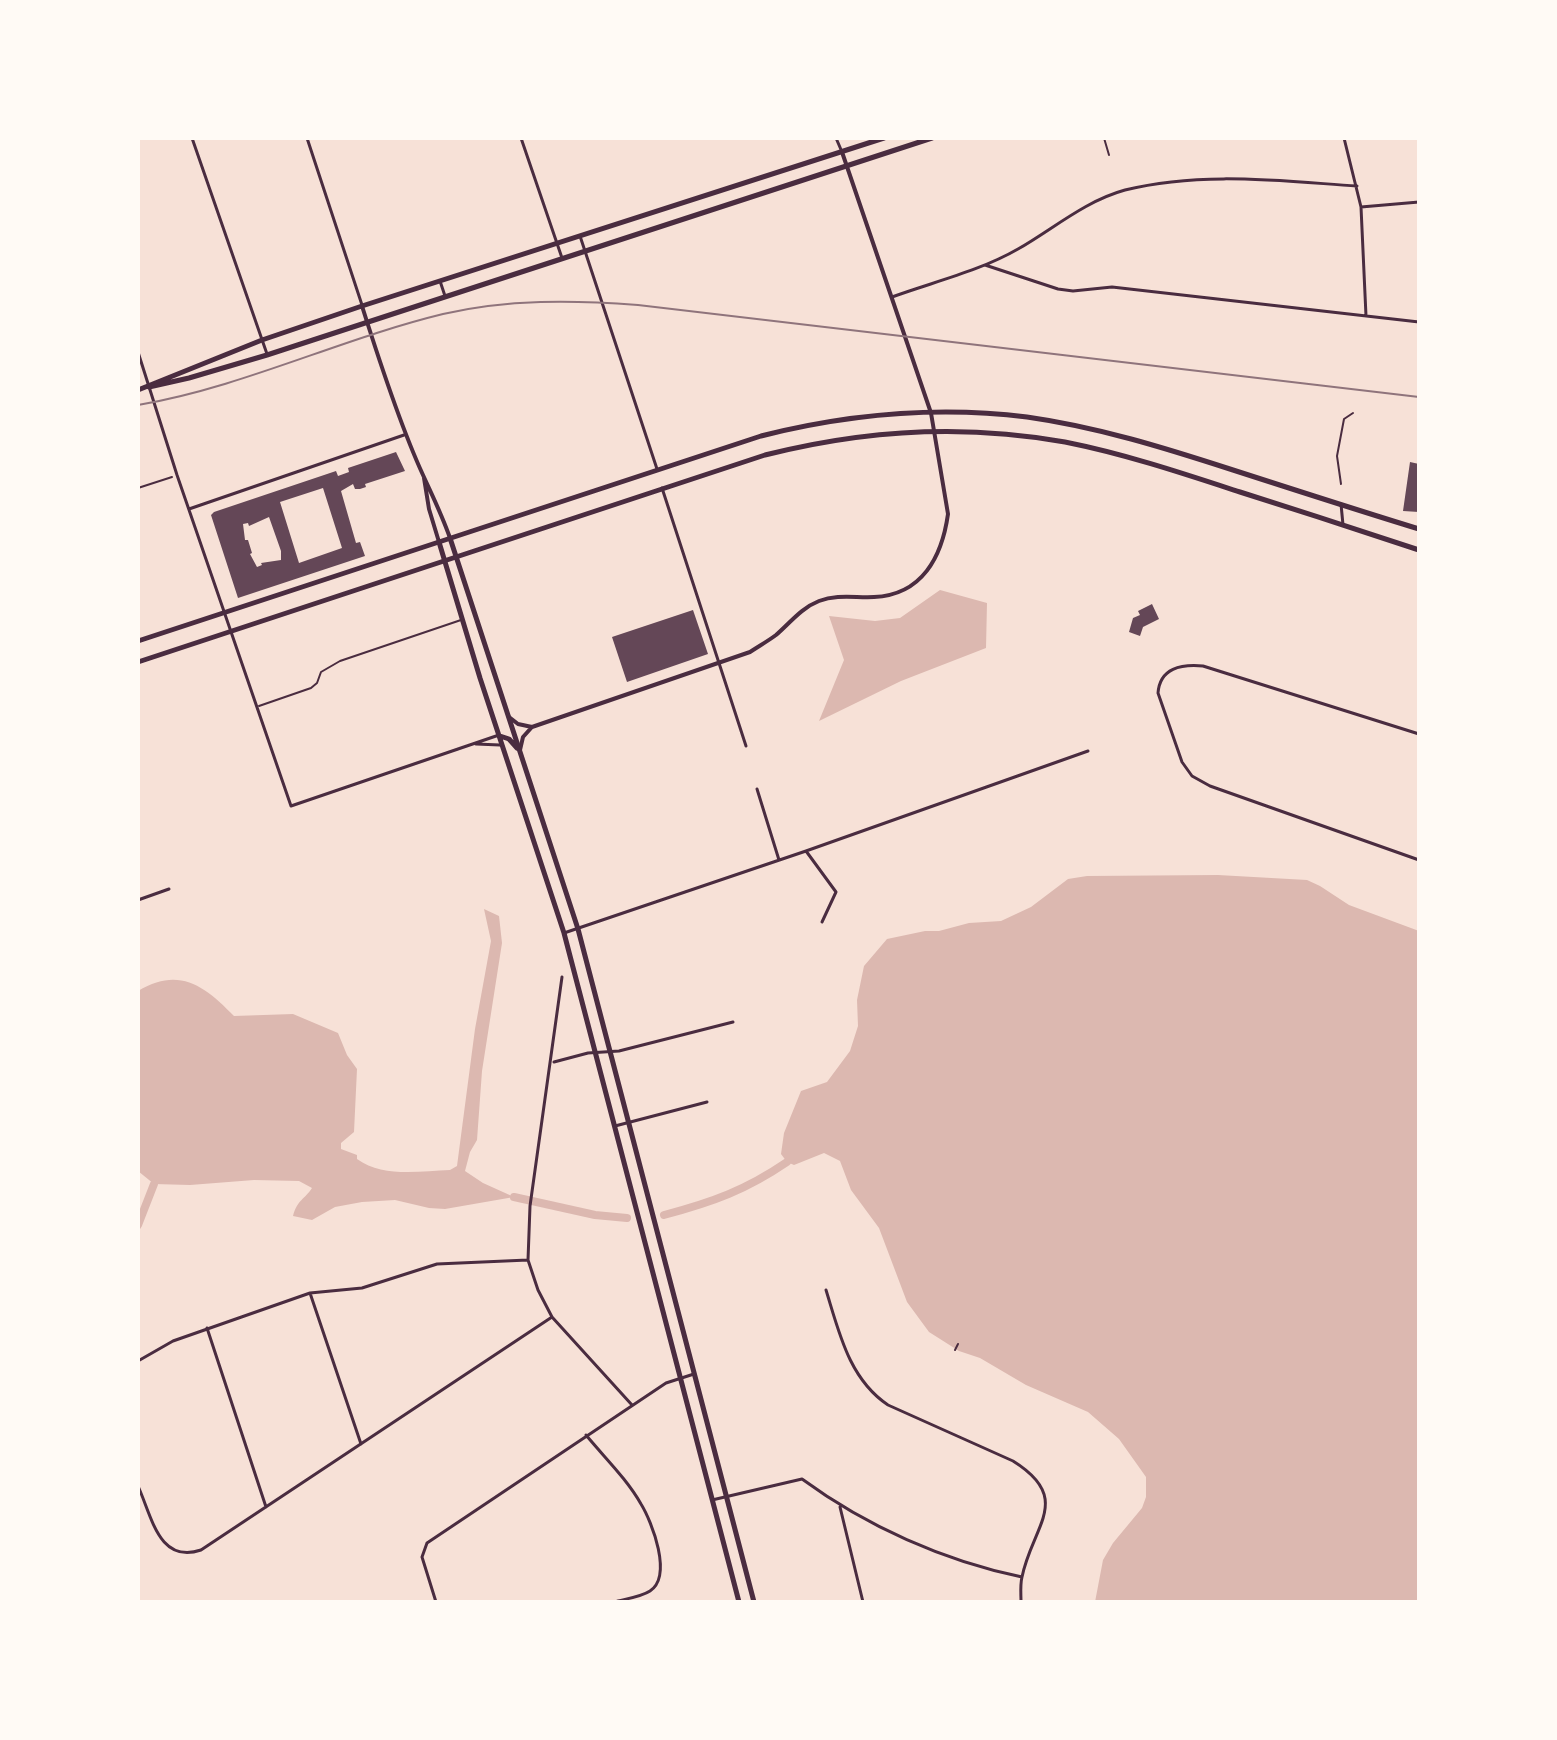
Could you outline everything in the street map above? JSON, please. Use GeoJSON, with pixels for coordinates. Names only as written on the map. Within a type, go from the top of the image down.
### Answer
{"type":"FeatureCollection","features":[{"type":"Feature","properties":{"kind":"main road"},"geometry":{"type":"LineString","coordinates":[[149,387],[186,369],[262,340],[362,306],[884,138]]}},
{"type":"Feature","properties":{"kind":"main road"},"geometry":{"type":"LineString","coordinates":[[138,390],[267,355],[932,138]]}},
{"type":"Feature","properties":{"kind":"main road"},"geometry":{"type":"LineString","coordinates":[[138,641],[657,469],[785,430],[841,419],[931,413],[1007,415],[1101,430],[1419,529]]}},
{"type":"Feature","properties":{"kind":"main road"},"geometry":{"type":"LineString","coordinates":[[138,662],[787,449],[868,436],[934,431],[1034,438],[1122,454],[1419,550]]}},
{"type":"Feature","properties":{"kind":"main road"},"geometry":{"type":"LineString","coordinates":[[450,538],[578,929],[754,1602]]}},
{"type":"Feature","properties":{"kind":"main road"},"geometry":{"type":"LineString","coordinates":[[439,542],[461,620],[564,933],[739,1602]]}},
{"type":"Feature","properties":{"kind":"main road"},"geometry":{"type":"LineString","coordinates":[[499,735],[509,739],[520,752]]}},
{"type":"Feature","properties":{"kind":"street"},"geometry":{"type":"LineString","coordinates":[[192,138],[267,355]]}},
{"type":"Feature","properties":{"kind":"street"},"geometry":{"type":"LineString","coordinates":[[307,138],[407,434],[439,505],[450,538]]}},
{"type":"Feature","properties":{"kind":"street"},"geometry":{"type":"LineString","coordinates":[[521,138],[562,258]]}},
{"type":"Feature","properties":{"kind":"street"},"geometry":{"type":"LineString","coordinates":[[520,752],[523,737],[532,727],[750,652],[805,608],[822,600],[841,596],[890,596],[913,586],[935,561],[947,517],[931,413],[836,138]]}},
{"type":"Feature","properties":{"kind":"street"},"geometry":{"type":"LineString","coordinates":[[1344,138],[1361,207],[1366,316]]}},
{"type":"Feature","properties":{"kind":"street"},"geometry":{"type":"LineString","coordinates":[[892,297],[1016,251],[1086,206],[1122,191],[1168,181],[1214,178],[1357,186]]}},
{"type":"Feature","properties":{"kind":"street"},"geometry":{"type":"LineString","coordinates":[[1361,207],[1419,202]]}},
{"type":"Feature","properties":{"kind":"street"},"geometry":{"type":"LineString","coordinates":[[580,236],[657,469]]}},
{"type":"Feature","properties":{"kind":"street"},"geometry":{"type":"LineString","coordinates":[[984,264],[1058,289],[1073,291],[1112,287],[1419,322]]}},
{"type":"Feature","properties":{"kind":"street"},"geometry":{"type":"LineString","coordinates":[[440,281],[445,296]]}},
{"type":"Feature","properties":{"kind":"street"},"geometry":{"type":"LineString","coordinates":[[138,352],[291,806],[499,735]]}},
{"type":"Feature","properties":{"kind":"street"},"geometry":{"type":"LineString","coordinates":[[189,509],[407,434]]}},
{"type":"Feature","properties":{"kind":"street"},"geometry":{"type":"LineString","coordinates":[[424,476],[429,509],[439,542]]}},
{"type":"Feature","properties":{"kind":"street"},"geometry":{"type":"LineString","coordinates":[[662,488],[746,746]]}},
{"type":"Feature","properties":{"kind":"street"},"geometry":{"type":"LineString","coordinates":[[1341,504],[1343,525]]}},
{"type":"Feature","properties":{"kind":"street"},"geometry":{"type":"LineString","coordinates":[[1419,734],[1203,666],[1175,668],[1166,673],[1159,683],[1158,693],[1182,762],[1192,776],[1210,786],[1419,860]]}},
{"type":"Feature","properties":{"kind":"street"},"geometry":{"type":"LineString","coordinates":[[508,717],[518,724],[532,727]]}},
{"type":"Feature","properties":{"kind":"street"},"geometry":{"type":"LineString","coordinates":[[472,744],[502,746]]}},
{"type":"Feature","properties":{"kind":"street"},"geometry":{"type":"LineString","coordinates":[[564,933],[1088,751]]}},
{"type":"Feature","properties":{"kind":"street"},"geometry":{"type":"LineString","coordinates":[[757,789],[779,860]]}},
{"type":"Feature","properties":{"kind":"street"},"geometry":{"type":"LineString","coordinates":[[806,851],[836,892],[822,922]]}},
{"type":"Feature","properties":{"kind":"street"},"geometry":{"type":"LineString","coordinates":[[138,900],[169,889]]}},
{"type":"Feature","properties":{"kind":"street"},"geometry":{"type":"LineString","coordinates":[[562,977],[533,1179],[528,1260],[538,1290],[552,1317],[632,1405]]}},
{"type":"Feature","properties":{"kind":"street"},"geometry":{"type":"LineString","coordinates":[[552,1063],[733,1022]]}},
{"type":"Feature","properties":{"kind":"street"},"geometry":{"type":"LineString","coordinates":[[615,1126],[707,1102]]}},
{"type":"Feature","properties":{"kind":"street"},"geometry":{"type":"LineString","coordinates":[[138,1361],[173,1341],[310,1293],[362,1288],[437,1264],[528,1260]]}},
{"type":"Feature","properties":{"kind":"street"},"geometry":{"type":"LineString","coordinates":[[826,1290],[843,1345],[873,1395],[888,1405],[1013,1461],[1037,1479],[1046,1499],[1044,1516],[1022,1577],[1021,1602]]}},
{"type":"Feature","properties":{"kind":"street"},"geometry":{"type":"LineString","coordinates":[[310,1293],[361,1444]]}},
{"type":"Feature","properties":{"kind":"street"},"geometry":{"type":"LineString","coordinates":[[138,1486],[164,1543],[172,1552],[181,1554],[201,1550],[552,1317]]}},
{"type":"Feature","properties":{"kind":"street"},"geometry":{"type":"LineString","coordinates":[[207,1328],[266,1508]]}},
{"type":"Feature","properties":{"kind":"street"},"geometry":{"type":"LineString","coordinates":[[436,1602],[422,1557],[427,1543],[666,1383],[694,1374]]}},
{"type":"Feature","properties":{"kind":"street"},"geometry":{"type":"LineString","coordinates":[[586,1435],[640,1501],[660,1557],[662,1572],[650,1592],[614,1602]]}},
{"type":"Feature","properties":{"kind":"street"},"geometry":{"type":"LineString","coordinates":[[712,1500],[798,1478],[840,1507],[947,1556],[981,1569],[1022,1577]]}},
{"type":"Feature","properties":{"kind":"street"},"geometry":{"type":"LineString","coordinates":[[840,1507],[863,1602]]}},
{"type":"Feature","properties":{"kind":"lane"},"geometry":{"type":"LineString","coordinates":[[1341,484],[1338,453],[1344,419],[1353,413]]}},
{"type":"Feature","properties":{"kind":"lane"},"geometry":{"type":"LineString","coordinates":[[258,706],[311,688],[317,683],[321,672],[340,661],[461,620]]}},
{"type":"Feature","properties":{"kind":"path"},"geometry":{"type":"LineString","coordinates":[[1104,138],[1109,155]]}},
{"type":"Feature","properties":{"kind":"path"},"geometry":{"type":"LineString","coordinates":[[138,488],[177,475]]}},
{"type":"Feature","properties":{"kind":"path"},"geometry":{"type":"LineString","coordinates":[[955,1350],[958,1344]]}},
{"type":"Feature","properties":{"kind":"shaded area"},"geometry":{"type":"Polygon","coordinates":[[[940,590],[987,603],[986,648],[901,681],[819,721],[844,660],[829,616],[875,621],[900,618],[940,590]]]}},
{"type":"Feature","properties":{"kind":"shaded area"},"geometry":{"type":"Polygon","coordinates":[[[1218,875],[1307,880],[1349,905],[1419,931],[1419,1602],[1095,1602],[1103,1560],[1142,1508],[1146,1497],[1146,1477],[1119,1439],[1088,1412],[1026,1385],[929,1332],[907,1302],[879,1228],[851,1190],[840,1161],[824,1153],[794,1165],[781,1154],[784,1133],[801,1091],[827,1082],[850,1051],[858,1026],[857,1000],[864,966],[887,939],[969,923],[1001,921],[1031,907],[1068,879],[1087,876],[1218,875]]]}},
{"type":"Feature","properties":{"kind":"shaded area"},"geometry":{"type":"Polygon","coordinates":[[[484,909],[499,916],[502,943],[482,1071],[477,1140],[465,1171],[514,1197],[445,1209],[395,1200],[362,1202],[335,1207],[312,1220],[293,1216],[312,1188],[299,1181],[154,1184],[138,1171],[138,991],[166,980],[179,980],[202,988],[234,1016],[293,1014],[338,1033],[357,1069],[354,1132],[341,1143],[341,1149],[357,1155],[357,1159],[367,1165],[390,1171],[450,1170],[457,1166],[475,1029],[491,941],[484,909]]]}},
{"type":"Feature","properties":{"kind":"building"},"geometry":{"type":"Polygon","coordinates":[[[396,452],[405,471],[365,484],[366,487],[360,489],[355,489],[353,484],[341,491],[356,543],[360,542],[365,556],[238,598],[211,515],[336,471],[338,476],[349,472],[348,468],[396,452]],[[323,488],[280,502],[299,563],[342,548],[323,488]],[[269,517],[249,526],[248,523],[243,524],[245,540],[248,540],[250,554],[257,567],[261,563],[281,560],[281,551],[269,517]]]}},
{"type":"Feature","properties":{"kind":"building"},"geometry":{"type":"Polygon","coordinates":[[[1410,462],[1419,464],[1419,512],[1403,511],[1410,462]]]}},
{"type":"Feature","properties":{"kind":"building"},"geometry":{"type":"Polygon","coordinates":[[[1152,604],[1159,619],[1143,627],[1140,636],[1129,632],[1133,618],[1140,615],[1138,611],[1152,604]]]}},
{"type":"Feature","properties":{"kind":"building"},"geometry":{"type":"Polygon","coordinates":[[[693,610],[708,654],[627,682],[612,637],[693,610]]]}},
{"type":"Feature","properties":{"kind":"waterway"},"geometry":{"type":"LineString","coordinates":[[664,1215],[728,1194],[787,1162]]}},
{"type":"Feature","properties":{"kind":"waterway"},"geometry":{"type":"LineString","coordinates":[[138,1225],[154,1184]]}},
{"type":"Feature","properties":{"kind":"waterway"},"geometry":{"type":"LineString","coordinates":[[514,1197],[595,1215],[627,1218]]}},
{"type":"Feature","properties":{"kind":"railway"},"geometry":{"type":"LineString","coordinates":[[138,405],[215,387],[443,314],[516,303],[565,302],[638,305],[1419,397]]}}]}
